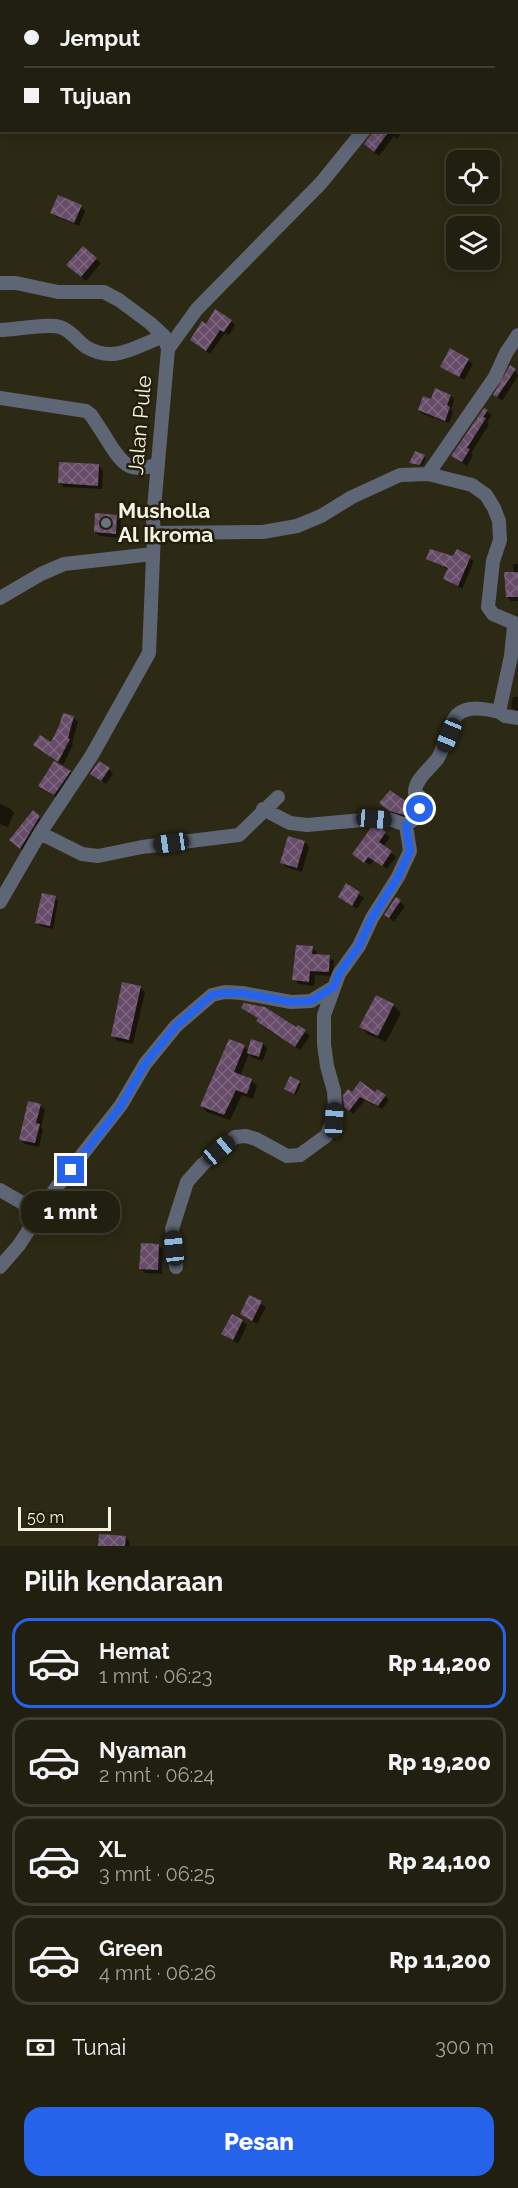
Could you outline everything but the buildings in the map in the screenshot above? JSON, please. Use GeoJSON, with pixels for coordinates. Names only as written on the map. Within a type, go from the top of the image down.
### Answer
{"type":"FeatureCollection","features":[{"type":"Feature","properties":{"kind":"street","name":"Jalan Pule"},"geometry":{"type":"LineString","coordinates":[[0,902],[40,833],[92,755],[149,653],[153,520],[166,342],[321,183],[362,132]]}},
{"type":"Feature","properties":{"kind":"street"},"geometry":{"type":"LineString","coordinates":[[0,283],[16,283],[58,292],[104,292],[119,300],[166,342]]}},
{"type":"Feature","properties":{"kind":"street"},"geometry":{"type":"LineString","coordinates":[[0,330],[62,327],[83,346],[111,355],[166,342]]}},
{"type":"Feature","properties":{"kind":"street"},"geometry":{"type":"LineString","coordinates":[[428,474],[495,377],[506,353],[518,335]]}},
{"type":"Feature","properties":{"kind":"street"},"geometry":{"type":"LineString","coordinates":[[0,398],[86,411],[92,415],[123,464],[132,468],[146,468],[158,464]]}},
{"type":"Feature","properties":{"kind":"street"},"geometry":{"type":"LineString","coordinates":[[154,533],[263,532],[297,526],[400,475],[428,474],[472,485],[486,495],[499,521],[500,540],[493,561],[488,607],[493,614],[514,623],[516,641],[499,712]]}},
{"type":"Feature","properties":{"kind":"street"},"geometry":{"type":"LineString","coordinates":[[0,598],[41,574],[64,564],[153,554]]}},
{"type":"Feature","properties":{"kind":"street"},"geometry":{"type":"LineString","coordinates":[[406,825],[418,816],[420,809],[420,797],[415,793],[417,784],[444,748],[457,715],[464,710],[475,708],[518,718]]}},
{"type":"Feature","properties":{"kind":"street"},"geometry":{"type":"LineString","coordinates":[[40,833],[82,854],[98,856],[142,847],[239,835],[263,809],[278,797]]}},
{"type":"Feature","properties":{"kind":"street"},"geometry":{"type":"LineString","coordinates":[[263,809],[290,823],[307,825],[374,819],[392,820],[406,825]]}},
{"type":"Feature","properties":{"kind":"street"},"geometry":{"type":"LineString","coordinates":[[176,1267],[172,1229],[187,1182],[203,1164],[235,1137],[246,1136],[256,1139],[287,1156],[300,1155],[326,1136],[334,1120],[335,1107],[324,1044],[324,1015],[339,974],[359,946],[410,851],[406,825]]}},
{"type":"Feature","properties":{"kind":"street"},"geometry":{"type":"LineString","coordinates":[[0,1267],[19,1245],[56,1188],[121,1106],[145,1064],[176,1026],[212,995],[242,993],[291,1002],[311,1001],[334,987]]}},
{"type":"Feature","properties":{"kind":"street"},"geometry":{"type":"LineString","coordinates":[[0,1190],[40,1213]]}},
{"type":"Feature","properties":{"kind":"place","name":"Musholla Al Ikroma"},"geometry":{"type":"Point","coordinates":[106,523]}},
{"type":"Feature","properties":{"kind":"route"},"geometry":{"type":"LineString","coordinates":[[71,1170],[121,1106],[145,1064],[176,1026],[212,995],[242,993],[291,1002],[311,1001],[334,987],[339,974],[359,946],[372,918],[398,877],[410,851],[406,825],[418,816],[420,809]]}}]}
